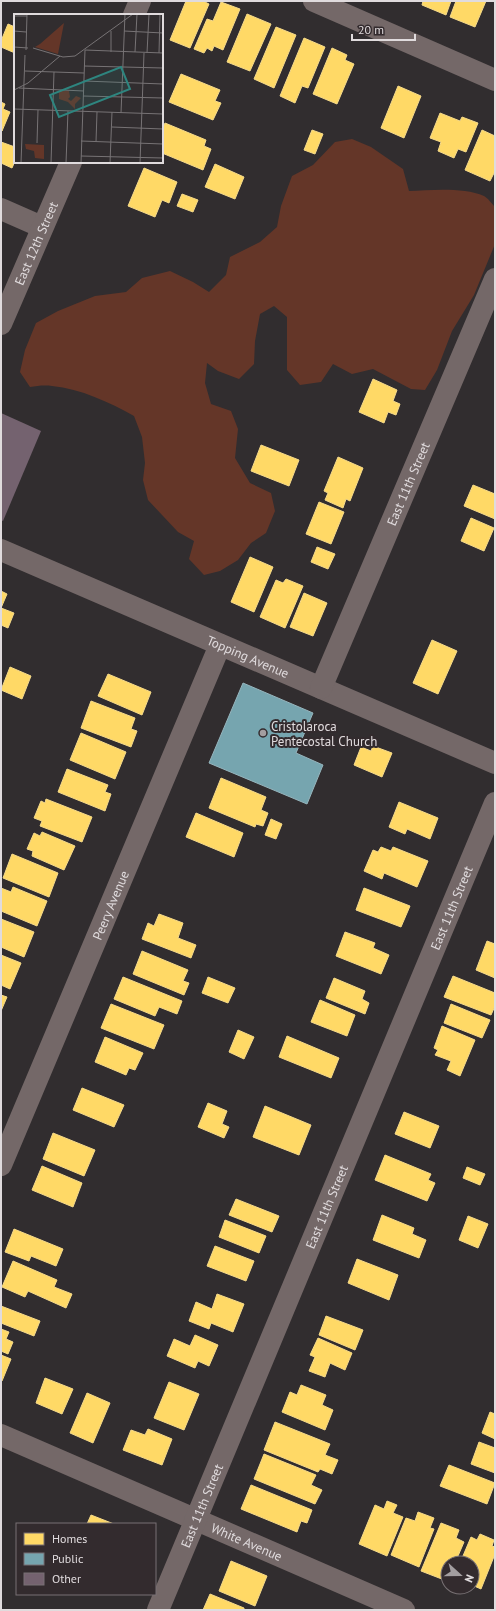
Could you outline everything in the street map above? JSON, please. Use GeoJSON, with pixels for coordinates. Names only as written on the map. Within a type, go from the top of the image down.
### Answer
{"type":"FeatureCollection","features":[{"type":"Feature","properties":{"kind":"street"},"geometry":{"type":"LineString","coordinates":[[134,14],[140,1]]}},
{"type":"Feature","properties":{"kind":"street"},"geometry":{"type":"LineString","coordinates":[[314,1],[495,80]]}},
{"type":"Feature","properties":{"kind":"street","name":"East 12th Street"},"geometry":{"type":"LineString","coordinates":[[1,324],[71,163]]}},
{"type":"Feature","properties":{"kind":"street"},"geometry":{"type":"LineString","coordinates":[[1,209],[42,227]]}},
{"type":"Feature","properties":{"kind":"street","name":"East 11th Street"},"geometry":{"type":"LineString","coordinates":[[320,688],[495,279]]}},
{"type":"Feature","properties":{"kind":"street","name":"Topping Avenue"},"geometry":{"type":"LineString","coordinates":[[1,550],[495,763]]}},
{"type":"Feature","properties":{"kind":"street","name":"Peery Avenue"},"geometry":{"type":"LineString","coordinates":[[1,1165],[220,645]]}},
{"type":"Feature","properties":{"kind":"street","name":"East 11th Street"},"geometry":{"type":"LineString","coordinates":[[158,1610],[495,803]]}},
{"type":"Feature","properties":{"kind":"street","name":"White Avenue"},"geometry":{"type":"LineString","coordinates":[[1,1435],[404,1610]]}},
{"type":"Feature","properties":{"kind":"shaded area"},"geometry":{"type":"Polygon","coordinates":[[[352,139],[371,147],[403,169],[409,191],[457,190],[484,196],[495,207],[495,244],[474,295],[452,331],[437,370],[425,390],[411,389],[373,369],[352,374],[333,364],[321,382],[300,385],[287,370],[287,317],[274,306],[260,314],[255,341],[254,364],[239,379],[218,371],[207,363],[205,383],[211,404],[231,411],[238,429],[235,458],[250,483],[271,493],[275,511],[266,533],[251,543],[238,560],[220,571],[204,575],[189,559],[194,541],[178,532],[148,500],[143,480],[145,463],[142,437],[134,416],[105,401],[74,390],[49,386],[30,387],[20,372],[25,350],[36,323],[58,311],[95,296],[126,292],[142,278],[170,271],[193,282],[209,292],[226,275],[230,257],[260,242],[277,227],[281,206],[292,176],[313,165],[335,142],[352,139]]]}},
{"type":"Feature","properties":{"kind":"building: Homes"},"geometry":{"type":"Polygon","coordinates":[[[186,1],[203,1],[209,4],[190,48],[170,40],[186,1]]]}},
{"type":"Feature","properties":{"kind":"building: Homes"},"geometry":{"type":"Polygon","coordinates":[[[423,1],[451,1],[446,15],[422,5],[423,1]]]}},
{"type":"Feature","properties":{"kind":"building: Homes"},"geometry":{"type":"Polygon","coordinates":[[[456,1],[486,1],[475,27],[450,17],[456,1]]]}},
{"type":"Feature","properties":{"kind":"building: Homes"},"geometry":{"type":"Polygon","coordinates":[[[221,2],[240,9],[223,50],[214,46],[212,51],[207,48],[204,53],[194,49],[207,19],[213,21],[221,2]]]}},
{"type":"Feature","properties":{"kind":"building: Homes"},"geometry":{"type":"Polygon","coordinates":[[[247,14],[271,24],[250,71],[227,62],[247,14]]]}},
{"type":"Feature","properties":{"kind":"building: Homes"},"geometry":{"type":"Polygon","coordinates":[[[8,24],[14,27],[14,53],[1,47],[1,41],[8,24]]]}},
{"type":"Feature","properties":{"kind":"building: Homes"},"geometry":{"type":"Polygon","coordinates":[[[276,27],[296,35],[274,88],[254,79],[276,27]]]}},
{"type":"Feature","properties":{"kind":"building: Homes"},"geometry":{"type":"Polygon","coordinates":[[[304,38],[325,47],[308,88],[302,86],[295,103],[280,96],[304,38]]]}},
{"type":"Feature","properties":{"kind":"building: Homes"},"geometry":{"type":"Polygon","coordinates":[[[332,48],[347,55],[345,60],[354,64],[337,104],[313,94],[332,48]]]}},
{"type":"Feature","properties":{"kind":"building: Homes"},"geometry":{"type":"Polygon","coordinates":[[[181,74],[220,90],[215,101],[221,103],[213,120],[169,102],[181,74]]]}},
{"type":"Feature","properties":{"kind":"building: Homes"},"geometry":{"type":"Polygon","coordinates":[[[398,86],[421,96],[404,138],[381,128],[398,86]]]}},
{"type":"Feature","properties":{"kind":"building: Homes"},"geometry":{"type":"Polygon","coordinates":[[[1,102],[5,104],[3,109],[10,112],[2,131],[1,102]]]}},
{"type":"Feature","properties":{"kind":"building: Homes"},"geometry":{"type":"Polygon","coordinates":[[[440,113],[460,121],[462,117],[478,123],[466,152],[458,149],[454,158],[438,151],[441,142],[430,138],[440,113]]]}},
{"type":"Feature","properties":{"kind":"building: Homes"},"geometry":{"type":"Polygon","coordinates":[[[165,123],[206,140],[204,146],[211,149],[203,170],[163,153],[163,128],[165,123]]]}},
{"type":"Feature","properties":{"kind":"building: Homes"},"geometry":{"type":"Polygon","coordinates":[[[312,130],[323,134],[315,154],[304,150],[312,130]]]}},
{"type":"Feature","properties":{"kind":"building: Homes"},"geometry":{"type":"Polygon","coordinates":[[[482,130],[495,136],[495,171],[490,181],[465,170],[482,130]]]}},
{"type":"Feature","properties":{"kind":"building: Homes"},"geometry":{"type":"Polygon","coordinates":[[[1,142],[14,147],[14,163],[12,168],[1,163],[1,142]]]}},
{"type":"Feature","properties":{"kind":"building: Homes"},"geometry":{"type":"Polygon","coordinates":[[[215,164],[244,177],[235,199],[205,187],[215,164]]]}},
{"type":"Feature","properties":{"kind":"building: Homes"},"geometry":{"type":"Polygon","coordinates":[[[144,168],[177,182],[169,203],[162,200],[155,217],[128,206],[144,168]]]}},
{"type":"Feature","properties":{"kind":"building: Homes"},"geometry":{"type":"Polygon","coordinates":[[[182,194],[198,200],[193,212],[177,206],[182,194]]]}},
{"type":"Feature","properties":{"kind":"building: Homes"},"geometry":{"type":"Polygon","coordinates":[[[373,379],[397,390],[393,401],[400,404],[396,415],[388,412],[384,423],[359,412],[373,379]]]}},
{"type":"Feature","properties":{"kind":"building: Homes"},"geometry":{"type":"Polygon","coordinates":[[[261,445],[299,460],[289,486],[251,471],[261,445]]]}},
{"type":"Feature","properties":{"kind":"building: Homes"},"geometry":{"type":"Polygon","coordinates":[[[338,457],[363,468],[350,501],[346,499],[343,508],[325,500],[328,493],[324,491],[338,457]]]}},
{"type":"Feature","properties":{"kind":"building: Homes"},"geometry":{"type":"Polygon","coordinates":[[[473,485],[495,494],[495,519],[464,506],[473,485]]]}},
{"type":"Feature","properties":{"kind":"building: Homes"},"geometry":{"type":"Polygon","coordinates":[[[319,502],[344,512],[331,544],[306,534],[319,502]]]}},
{"type":"Feature","properties":{"kind":"building: Homes"},"geometry":{"type":"Polygon","coordinates":[[[471,518],[494,528],[484,551],[461,541],[471,518]]]}},
{"type":"Feature","properties":{"kind":"building: Homes"},"geometry":{"type":"Polygon","coordinates":[[[317,547],[335,554],[328,569],[311,562],[317,547]]]}},
{"type":"Feature","properties":{"kind":"building: Homes"},"geometry":{"type":"Polygon","coordinates":[[[250,557],[273,567],[254,612],[231,602],[250,557]]]}},
{"type":"Feature","properties":{"kind":"building: Homes"},"geometry":{"type":"Polygon","coordinates":[[[286,579],[303,586],[285,628],[260,617],[276,580],[283,583],[286,579]]]}},
{"type":"Feature","properties":{"kind":"building: Homes"},"geometry":{"type":"Polygon","coordinates":[[[1,591],[7,594],[1,608],[1,591]]]}},
{"type":"Feature","properties":{"kind":"building: Homes"},"geometry":{"type":"Polygon","coordinates":[[[304,593],[327,603],[313,636],[290,627],[304,593]]]}},
{"type":"Feature","properties":{"kind":"building: Homes"},"geometry":{"type":"Polygon","coordinates":[[[1,608],[14,613],[8,628],[1,625],[1,608]]]}},
{"type":"Feature","properties":{"kind":"building: Homes"},"geometry":{"type":"Polygon","coordinates":[[[432,640],[457,651],[438,694],[413,683],[432,640]]]}},
{"type":"Feature","properties":{"kind":"building: Homes"},"geometry":{"type":"Polygon","coordinates":[[[10,667],[31,676],[22,699],[1,690],[10,667]]]}},
{"type":"Feature","properties":{"kind":"building: Homes"},"geometry":{"type":"Polygon","coordinates":[[[108,674],[151,692],[142,715],[98,696],[108,674]]]}},
{"type":"Feature","properties":{"kind":"building: Homes"},"geometry":{"type":"Polygon","coordinates":[[[91,701],[135,718],[131,729],[137,731],[131,747],[81,728],[91,701]]]}},
{"type":"Feature","properties":{"kind":"building: Homes"},"geometry":{"type":"Polygon","coordinates":[[[81,733],[126,752],[115,779],[70,760],[81,733]]]}},
{"type":"Feature","properties":{"kind":"building: Homes"},"geometry":{"type":"Polygon","coordinates":[[[373,746],[392,753],[382,777],[354,765],[361,747],[371,751],[373,746]]]}},
{"type":"Feature","properties":{"kind":"building: Homes"},"geometry":{"type":"Polygon","coordinates":[[[67,769],[108,785],[105,792],[111,794],[105,811],[58,792],[67,769]]]}},
{"type":"Feature","properties":{"kind":"building: Homes"},"geometry":{"type":"Polygon","coordinates":[[[221,778],[266,797],[261,810],[268,813],[263,826],[256,824],[255,827],[209,808],[221,778]]]}},
{"type":"Feature","properties":{"kind":"building: Homes"},"geometry":{"type":"Polygon","coordinates":[[[46,799],[92,817],[82,842],[40,826],[42,821],[34,818],[41,801],[45,803],[46,799]]]}},
{"type":"Feature","properties":{"kind":"building: Homes"},"geometry":{"type":"Polygon","coordinates":[[[399,802],[438,818],[430,839],[407,829],[405,834],[389,827],[399,802]]]}},
{"type":"Feature","properties":{"kind":"building: Homes"},"geometry":{"type":"Polygon","coordinates":[[[196,813],[243,833],[234,857],[186,837],[196,813]]]}},
{"type":"Feature","properties":{"kind":"building: Homes"},"geometry":{"type":"Polygon","coordinates":[[[271,819],[282,824],[276,839],[265,835],[271,819]]]}},
{"type":"Feature","properties":{"kind":"building: Homes"},"geometry":{"type":"Polygon","coordinates":[[[42,832],[75,846],[64,870],[32,856],[33,851],[27,849],[34,833],[40,836],[42,832]]]}},
{"type":"Feature","properties":{"kind":"building: Homes"},"geometry":{"type":"Polygon","coordinates":[[[381,847],[391,851],[393,847],[428,861],[417,887],[384,873],[382,879],[364,871],[373,850],[378,852],[381,847]]]}},
{"type":"Feature","properties":{"kind":"building: Homes"},"geometry":{"type":"Polygon","coordinates":[[[12,854],[58,873],[49,897],[3,878],[12,854]]]}},
{"type":"Feature","properties":{"kind":"building: Homes"},"geometry":{"type":"Polygon","coordinates":[[[13,887],[47,901],[37,926],[1,911],[1,888],[11,892],[13,887]]]}},
{"type":"Feature","properties":{"kind":"building: Homes"},"geometry":{"type":"Polygon","coordinates":[[[364,888],[410,906],[401,927],[356,910],[364,888]]]}},
{"type":"Feature","properties":{"kind":"building: Homes"},"geometry":{"type":"Polygon","coordinates":[[[159,914],[183,923],[178,938],[196,945],[191,958],[142,939],[148,923],[154,926],[159,914]]]}},
{"type":"Feature","properties":{"kind":"building: Homes"},"geometry":{"type":"Polygon","coordinates":[[[1,919],[34,932],[24,957],[1,947],[1,919]]]}},
{"type":"Feature","properties":{"kind":"building: Homes"},"geometry":{"type":"Polygon","coordinates":[[[345,932],[375,943],[373,948],[389,955],[381,974],[336,956],[345,932]]]}},
{"type":"Feature","properties":{"kind":"building: Homes"},"geometry":{"type":"Polygon","coordinates":[[[487,941],[495,944],[495,978],[476,970],[487,941]]]}},
{"type":"Feature","properties":{"kind":"building: Homes"},"geometry":{"type":"Polygon","coordinates":[[[142,951],[188,970],[183,981],[189,983],[184,995],[133,974],[142,951]]]}},
{"type":"Feature","properties":{"kind":"building: Homes"},"geometry":{"type":"Polygon","coordinates":[[[1,955],[21,963],[10,989],[1,985],[1,955]]]}},
{"type":"Feature","properties":{"kind":"building: Homes"},"geometry":{"type":"Polygon","coordinates":[[[453,976],[495,993],[495,1006],[491,1015],[444,997],[453,976]]]}},
{"type":"Feature","properties":{"kind":"building: Homes"},"geometry":{"type":"Polygon","coordinates":[[[123,977],[182,1001],[177,1014],[159,1007],[155,1016],[114,999],[123,977]]]}},
{"type":"Feature","properties":{"kind":"building: Homes"},"geometry":{"type":"Polygon","coordinates":[[[208,977],[235,988],[228,1003],[202,993],[208,977]]]}},
{"type":"Feature","properties":{"kind":"building: Homes"},"geometry":{"type":"Polygon","coordinates":[[[334,978],[365,991],[362,999],[369,1003],[365,1014],[326,998],[334,978]]]}},
{"type":"Feature","properties":{"kind":"building: Homes"},"geometry":{"type":"Polygon","coordinates":[[[1,995],[7,997],[1,1011],[1,995]]]}},
{"type":"Feature","properties":{"kind":"building: Homes"},"geometry":{"type":"Polygon","coordinates":[[[320,1000],[355,1015],[347,1036],[311,1022],[320,1000]]]}},
{"type":"Feature","properties":{"kind":"building: Homes"},"geometry":{"type":"Polygon","coordinates":[[[111,1004],[164,1025],[154,1049],[101,1028],[111,1004]]]}},
{"type":"Feature","properties":{"kind":"building: Homes"},"geometry":{"type":"Polygon","coordinates":[[[451,1004],[490,1020],[482,1038],[444,1023],[451,1004]]]}},
{"type":"Feature","properties":{"kind":"building: Homes"},"geometry":{"type":"Polygon","coordinates":[[[442,1026],[475,1040],[460,1076],[447,1070],[451,1061],[435,1055],[438,1050],[434,1048],[442,1026]]]}},
{"type":"Feature","properties":{"kind":"building: Homes"},"geometry":{"type":"Polygon","coordinates":[[[238,1030],[254,1037],[244,1059],[229,1052],[238,1030]]]}},
{"type":"Feature","properties":{"kind":"building: Homes"},"geometry":{"type":"Polygon","coordinates":[[[287,1036],[339,1058],[331,1078],[279,1057],[287,1036]]]}},
{"type":"Feature","properties":{"kind":"building: Homes"},"geometry":{"type":"Polygon","coordinates":[[[105,1037],[143,1053],[135,1070],[129,1068],[126,1075],[95,1062],[105,1037]]]}},
{"type":"Feature","properties":{"kind":"building: Homes"},"geometry":{"type":"Polygon","coordinates":[[[82,1088],[124,1105],[114,1127],[73,1110],[82,1088]]]}},
{"type":"Feature","properties":{"kind":"building: Homes"},"geometry":{"type":"Polygon","coordinates":[[[208,1103],[227,1111],[222,1124],[229,1127],[224,1138],[198,1127],[208,1103]]]}},
{"type":"Feature","properties":{"kind":"building: Homes"},"geometry":{"type":"Polygon","coordinates":[[[265,1106],[311,1125],[299,1155],[253,1137],[265,1106]]]}},
{"type":"Feature","properties":{"kind":"building: Homes"},"geometry":{"type":"Polygon","coordinates":[[[404,1112],[439,1126],[430,1148],[395,1134],[404,1112]]]}},
{"type":"Feature","properties":{"kind":"building: Homes"},"geometry":{"type":"Polygon","coordinates":[[[53,1133],[95,1150],[84,1176],[43,1159],[53,1133]]]}},
{"type":"Feature","properties":{"kind":"building: Homes"},"geometry":{"type":"Polygon","coordinates":[[[385,1155],[431,1174],[428,1180],[435,1183],[427,1201],[375,1180],[385,1155]]]}},
{"type":"Feature","properties":{"kind":"building: Homes"},"geometry":{"type":"Polygon","coordinates":[[[42,1166],[82,1183],[73,1207],[32,1190],[42,1166]]]}},
{"type":"Feature","properties":{"kind":"building: Homes"},"geometry":{"type":"Polygon","coordinates":[[[467,1167],[485,1174],[480,1185],[463,1178],[467,1167]]]}},
{"type":"Feature","properties":{"kind":"building: Homes"},"geometry":{"type":"Polygon","coordinates":[[[236,1199],[279,1216],[272,1232],[229,1215],[236,1199]]]}},
{"type":"Feature","properties":{"kind":"building: Homes"},"geometry":{"type":"Polygon","coordinates":[[[382,1215],[414,1228],[412,1234],[426,1240],[419,1258],[373,1240],[382,1215]]]}},
{"type":"Feature","properties":{"kind":"building: Homes"},"geometry":{"type":"Polygon","coordinates":[[[468,1216],[488,1224],[478,1248],[459,1240],[468,1216]]]}},
{"type":"Feature","properties":{"kind":"building: Homes"},"geometry":{"type":"Polygon","coordinates":[[[225,1220],[266,1236],[259,1253],[219,1237],[225,1220]]]}},
{"type":"Feature","properties":{"kind":"building: Homes"},"geometry":{"type":"Polygon","coordinates":[[[14,1229],[63,1249],[56,1266],[31,1256],[29,1261],[5,1252],[14,1229]]]}},
{"type":"Feature","properties":{"kind":"building: Homes"},"geometry":{"type":"Polygon","coordinates":[[[215,1246],[254,1261],[246,1281],[207,1266],[215,1246]]]}},
{"type":"Feature","properties":{"kind":"building: Homes"},"geometry":{"type":"Polygon","coordinates":[[[357,1259],[398,1275],[389,1300],[348,1283],[357,1259]]]}},
{"type":"Feature","properties":{"kind":"building: Homes"},"geometry":{"type":"Polygon","coordinates":[[[13,1261],[57,1280],[54,1287],[72,1294],[66,1308],[28,1291],[25,1297],[2,1287],[13,1261]]]}},
{"type":"Feature","properties":{"kind":"building: Homes"},"geometry":{"type":"Polygon","coordinates":[[[217,1294],[244,1304],[233,1332],[211,1323],[209,1329],[189,1321],[196,1302],[212,1309],[217,1294]]]}},
{"type":"Feature","properties":{"kind":"building: Homes"},"geometry":{"type":"Polygon","coordinates":[[[1,1306],[40,1321],[34,1336],[1,1323],[1,1306]]]}},
{"type":"Feature","properties":{"kind":"building: Homes"},"geometry":{"type":"Polygon","coordinates":[[[326,1316],[363,1330],[355,1350],[319,1335],[326,1316]]]}},
{"type":"Feature","properties":{"kind":"building: Homes"},"geometry":{"type":"Polygon","coordinates":[[[1,1329],[9,1332],[6,1339],[13,1342],[8,1354],[1,1351],[1,1329]]]}},
{"type":"Feature","properties":{"kind":"building: Homes"},"geometry":{"type":"Polygon","coordinates":[[[195,1335],[218,1345],[209,1366],[198,1361],[195,1368],[167,1356],[174,1339],[190,1346],[195,1335]]]}},
{"type":"Feature","properties":{"kind":"building: Homes"},"geometry":{"type":"Polygon","coordinates":[[[318,1338],[352,1353],[345,1370],[330,1363],[325,1377],[309,1371],[315,1357],[310,1355],[318,1338]]]}},
{"type":"Feature","properties":{"kind":"building: Homes"},"geometry":{"type":"Polygon","coordinates":[[[1,1355],[11,1359],[2,1381],[1,1380],[1,1355]]]}},
{"type":"Feature","properties":{"kind":"building: Homes"},"geometry":{"type":"Polygon","coordinates":[[[45,1378],[73,1389],[62,1414],[36,1403],[45,1378]]]}},
{"type":"Feature","properties":{"kind":"building: Homes"},"geometry":{"type":"Polygon","coordinates":[[[169,1382],[199,1394],[184,1430],[154,1418],[169,1382]]]}},
{"type":"Feature","properties":{"kind":"building: Homes"},"geometry":{"type":"Polygon","coordinates":[[[301,1385],[326,1395],[322,1405],[333,1410],[325,1430],[282,1412],[290,1392],[297,1395],[301,1385]]]}},
{"type":"Feature","properties":{"kind":"building: Homes"},"geometry":{"type":"Polygon","coordinates":[[[87,1393],[110,1403],[93,1443],[70,1433],[87,1393]]]}},
{"type":"Feature","properties":{"kind":"building: Homes"},"geometry":{"type":"Polygon","coordinates":[[[490,1412],[495,1414],[495,1439],[482,1433],[490,1412]]]}},
{"type":"Feature","properties":{"kind":"building: Homes"},"geometry":{"type":"Polygon","coordinates":[[[275,1422],[330,1444],[325,1455],[338,1460],[332,1474],[320,1469],[318,1472],[264,1450],[275,1422]]]}},
{"type":"Feature","properties":{"kind":"building: Homes"},"geometry":{"type":"Polygon","coordinates":[[[148,1429],[172,1439],[162,1465],[123,1450],[131,1430],[145,1435],[148,1429]]]}},
{"type":"Feature","properties":{"kind":"building: Homes"},"geometry":{"type":"Polygon","coordinates":[[[479,1442],[495,1448],[495,1473],[471,1464],[479,1442]]]}},
{"type":"Feature","properties":{"kind":"building: Homes"},"geometry":{"type":"Polygon","coordinates":[[[264,1454],[316,1475],[311,1485],[322,1490],[315,1504],[254,1479],[264,1454]]]}},
{"type":"Feature","properties":{"kind":"building: Homes"},"geometry":{"type":"Polygon","coordinates":[[[449,1465],[495,1483],[487,1504],[440,1486],[449,1465]]]}},
{"type":"Feature","properties":{"kind":"building: Homes"},"geometry":{"type":"Polygon","coordinates":[[[251,1485],[312,1510],[307,1523],[301,1521],[297,1532],[241,1509],[251,1485]]]}},
{"type":"Feature","properties":{"kind":"building: Homes"},"geometry":{"type":"Polygon","coordinates":[[[387,1501],[397,1505],[393,1513],[403,1517],[387,1556],[359,1544],[375,1505],[384,1509],[387,1501]]]}},
{"type":"Feature","properties":{"kind":"building: Homes"},"geometry":{"type":"Polygon","coordinates":[[[418,1512],[434,1518],[430,1528],[434,1529],[419,1567],[391,1555],[406,1518],[415,1521],[418,1512]]]}},
{"type":"Feature","properties":{"kind":"building: Homes"},"geometry":{"type":"Polygon","coordinates":[[[91,1515],[111,1523],[87,1523],[91,1515]]]}},
{"type":"Feature","properties":{"kind":"building: Homes"},"geometry":{"type":"Polygon","coordinates":[[[441,1523],[459,1530],[456,1538],[464,1542],[458,1555],[440,1555],[440,1578],[421,1571],[441,1523]]]}},
{"type":"Feature","properties":{"kind":"building: Homes"},"geometry":{"type":"Polygon","coordinates":[[[480,1534],[494,1540],[492,1546],[495,1547],[495,1554],[481,1589],[480,1555],[463,1555],[471,1537],[477,1540],[480,1534]]]}},
{"type":"Feature","properties":{"kind":"building: Homes"},"geometry":{"type":"Polygon","coordinates":[[[231,1561],[267,1576],[255,1606],[219,1591],[231,1561]]]}},
{"type":"Feature","properties":{"kind":"building: Homes"},"geometry":{"type":"Polygon","coordinates":[[[210,1594],[244,1608],[244,1610],[203,1610],[210,1594]]]}},
{"type":"Feature","properties":{"kind":"building: Public","name":"Cristolaroca Pentecostal Church"},"geometry":{"type":"Polygon","coordinates":[[[243,683],[313,713],[296,753],[323,765],[307,804],[209,763],[243,683]]]}},
{"type":"Feature","properties":{"kind":"building: Other"},"geometry":{"type":"Polygon","coordinates":[[[1,413],[41,431],[3,521],[1,520],[1,413]]]}},
{"type":"Feature","properties":{"kind":"place","name":"Cristolaroca Pentecostal Church"},"geometry":{"type":"Point","coordinates":[263,733]}}]}
